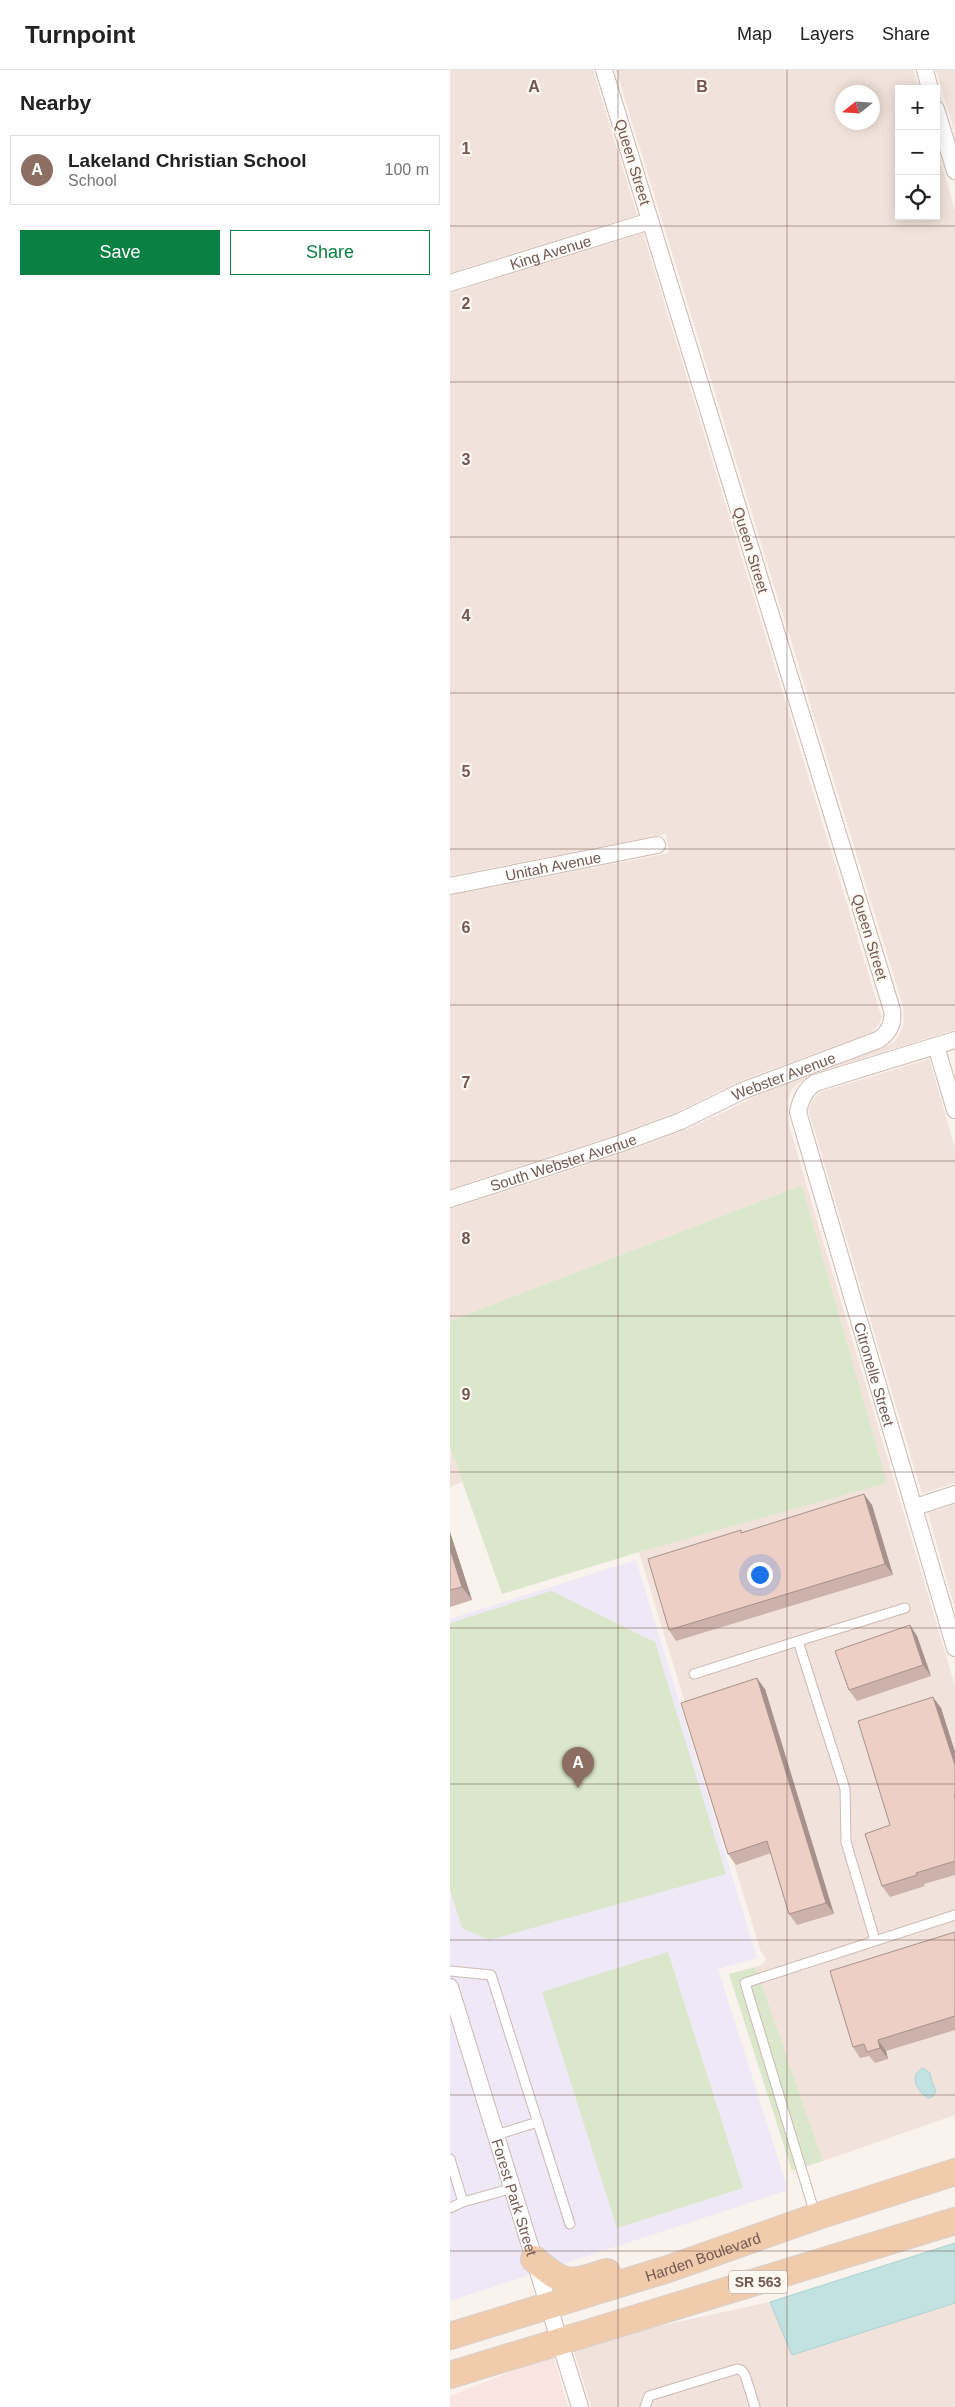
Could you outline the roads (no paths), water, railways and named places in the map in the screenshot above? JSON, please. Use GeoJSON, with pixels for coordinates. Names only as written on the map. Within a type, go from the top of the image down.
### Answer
{"type":"FeatureCollection","features":[{"type":"Feature","properties":{"kind":"main road","name":"Harden Boulevard"},"geometry":{"type":"LineString","coordinates":[[450,2336],[668,2270],[815,2216],[955,2172]]}},
{"type":"Feature","properties":{"kind":"main road","name":"SR 563"},"geometry":{"type":"LineString","coordinates":[[450,2375],[955,2221]]}},
{"type":"Feature","properties":{"kind":"main road"},"geometry":{"type":"LineString","coordinates":[[534,2259],[560,2280],[581,2280],[617,2270],[668,2270]]}},
{"type":"Feature","properties":{"kind":"street","name":"Queen Street"},"geometry":{"type":"LineString","coordinates":[[604,70],[892,1010],[894,1020],[889,1029]]}},
{"type":"Feature","properties":{"kind":"street"},"geometry":{"type":"LineString","coordinates":[[925,70],[929,85]]}},
{"type":"Feature","properties":{"kind":"street"},"geometry":{"type":"LineString","coordinates":[[940,122],[955,171]]}},
{"type":"Feature","properties":{"kind":"street","name":"King Avenue"},"geometry":{"type":"LineString","coordinates":[[450,283],[650,221]]}},
{"type":"Feature","properties":{"kind":"street","name":"Unitah Avenue"},"geometry":{"type":"LineString","coordinates":[[450,886],[657,846]]}},
{"type":"Feature","properties":{"kind":"street","name":"Webster Avenue"},"geometry":{"type":"LineString","coordinates":[[676,1123],[742,1091],[878,1040],[889,1029]]}},
{"type":"Feature","properties":{"kind":"street"},"geometry":{"type":"LineString","coordinates":[[955,1040],[936,1046],[955,1110]]}},
{"type":"Feature","properties":{"kind":"street","name":"Citronelle Street"},"geometry":{"type":"LineString","coordinates":[[936,1046],[815,1083],[806,1090],[800,1099],[798,1112],[799,1122],[915,1507],[955,1648]]}},
{"type":"Feature","properties":{"kind":"street","name":"South Webster Avenue"},"geometry":{"type":"LineString","coordinates":[[450,1199],[619,1144],[676,1123]]}},
{"type":"Feature","properties":{"kind":"street"},"geometry":{"type":"LineString","coordinates":[[915,1507],[955,1494]]}},
{"type":"Feature","properties":{"kind":"street","name":"Forest Park Street"},"geometry":{"type":"LineString","coordinates":[[450,1987],[455,2024],[496,2135],[560,2342],[578,2407]]}},
{"type":"Feature","properties":{"kind":"lane"},"geometry":{"type":"LineString","coordinates":[[694,1674],[905,1608]]}},
{"type":"Feature","properties":{"kind":"lane"},"geometry":{"type":"LineString","coordinates":[[798,1641],[846,1790],[846,1842],[875,1940]]}},
{"type":"Feature","properties":{"kind":"lane"},"geometry":{"type":"LineString","coordinates":[[815,2216],[745,1983],[955,1915]]}},
{"type":"Feature","properties":{"kind":"lane"},"geometry":{"type":"LineString","coordinates":[[450,1971],[491,1975],[570,2224]]}},
{"type":"Feature","properties":{"kind":"lane"},"geometry":{"type":"LineString","coordinates":[[496,2135],[538,2122]]}},
{"type":"Feature","properties":{"kind":"lane"},"geometry":{"type":"LineString","coordinates":[[450,2159],[463,2202]]}},
{"type":"Feature","properties":{"kind":"lane"},"geometry":{"type":"LineString","coordinates":[[450,2208],[463,2202],[512,2188]]}},
{"type":"Feature","properties":{"kind":"lane"},"geometry":{"type":"LineString","coordinates":[[645,2407],[650,2396],[731,2370],[740,2370],[746,2375],[755,2407]]}},
{"type":"Feature","properties":{"kind":"water"},"geometry":{"type":"Polygon","coordinates":[[[923,2068],[930,2073],[936,2091],[932,2097],[928,2098],[920,2091],[915,2079],[918,2071],[923,2068]]]}},
{"type":"Feature","properties":{"kind":"water"},"geometry":{"type":"Polygon","coordinates":[[[955,2243],[955,2303],[792,2355],[770,2302],[955,2243]]]}},
{"type":"Feature","properties":{"kind":"place","name":"Lakeland Christian School"},"geometry":{"type":"Point","coordinates":[578,1788]}}]}
